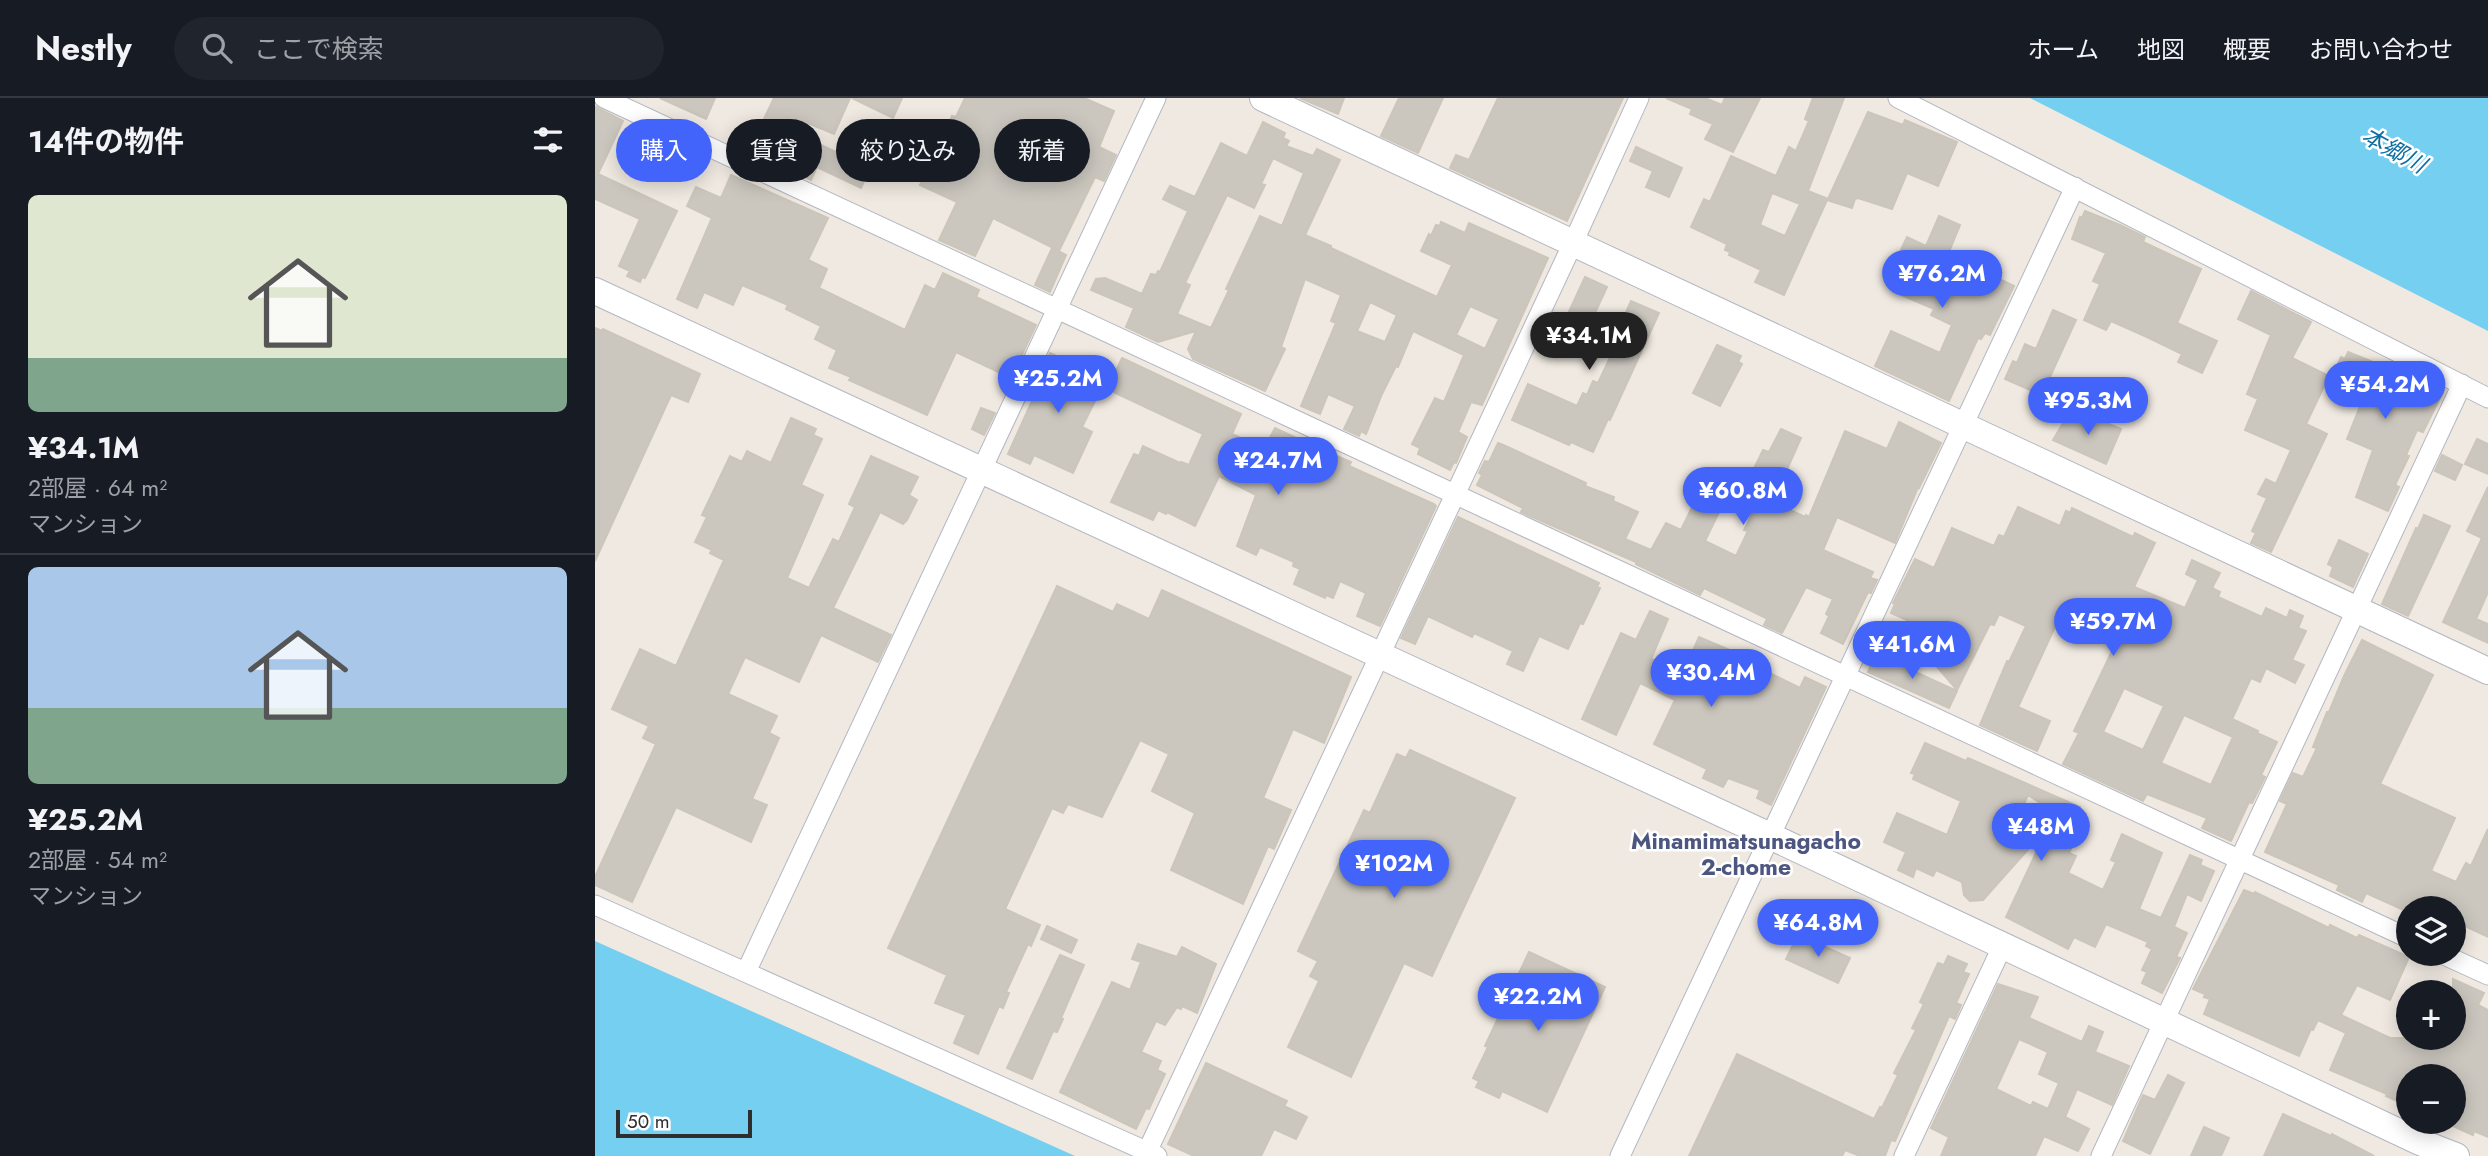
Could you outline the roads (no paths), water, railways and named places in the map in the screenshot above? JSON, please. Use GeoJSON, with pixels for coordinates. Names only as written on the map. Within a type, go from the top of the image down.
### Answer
{"type":"FeatureCollection","features":[{"type":"Feature","properties":{"kind":"street"},"geometry":{"type":"LineString","coordinates":[[604,98],[2396,932]]}},
{"type":"Feature","properties":{"kind":"street"},"geometry":{"type":"LineString","coordinates":[[746,972],[1156,98]]}},
{"type":"Feature","properties":{"kind":"street"},"geometry":{"type":"LineString","coordinates":[[1263,98],[2488,671]]}},
{"type":"Feature","properties":{"kind":"street"},"geometry":{"type":"LineString","coordinates":[[595,905],[1152,1154],[1639,98]]}},
{"type":"Feature","properties":{"kind":"street"},"geometry":{"type":"LineString","coordinates":[[1898,98],[2488,398]]}},
{"type":"Feature","properties":{"kind":"street"},"geometry":{"type":"LineString","coordinates":[[1620,1156],[2075,187]]}},
{"type":"Feature","properties":{"kind":"street"},"geometry":{"type":"LineString","coordinates":[[595,291],[1770,836],[2420,1142],[2456,1156]]}},
{"type":"Feature","properties":{"kind":"street"},"geometry":{"type":"LineString","coordinates":[[2101,1156],[2462,384]]}},
{"type":"Feature","properties":{"kind":"street"},"geometry":{"type":"LineString","coordinates":[[1904,1156],[2002,947]]}},
{"type":"Feature","properties":{"kind":"street"},"geometry":{"type":"LineString","coordinates":[[2466,965],[2488,975]]}},
{"type":"Feature","properties":{"kind":"water","name":"本郷川"},"geometry":{"type":"Polygon","coordinates":[[[2030,98],[2488,98],[2488,331],[2030,98]]]}},
{"type":"Feature","properties":{"kind":"water"},"geometry":{"type":"Polygon","coordinates":[[[595,941],[1075,1156],[595,1156],[595,941]]]}},
{"type":"Feature","properties":{"kind":"district","name":"Minamimatsunagacho 2-chome"},"geometry":{"type":"Point","coordinates":[1746,854]}}]}
